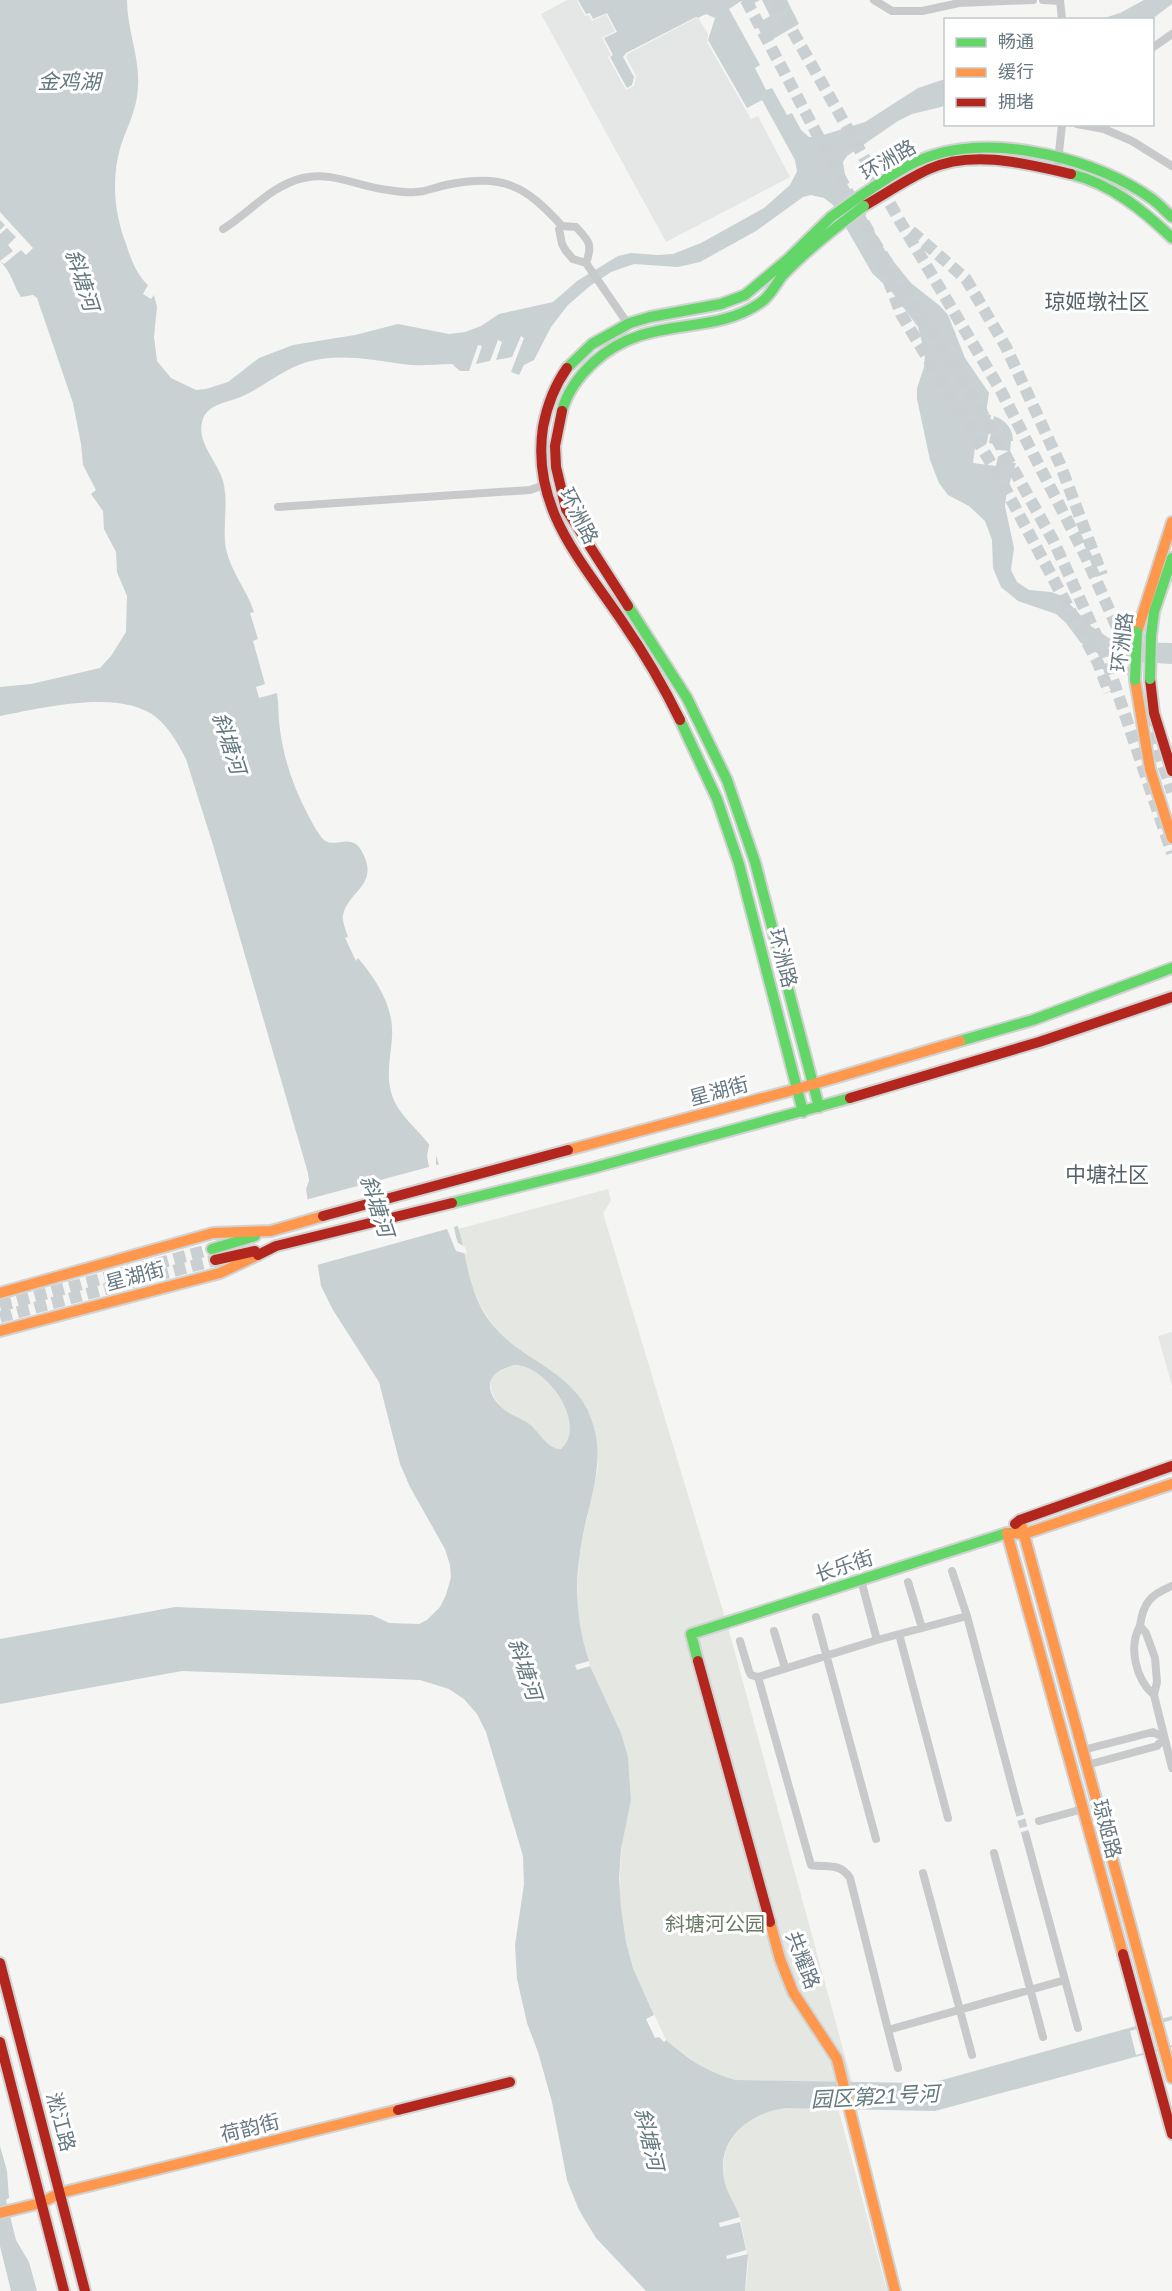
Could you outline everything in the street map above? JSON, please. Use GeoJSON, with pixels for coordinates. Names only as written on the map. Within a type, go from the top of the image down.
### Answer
{"type":"FeatureCollection","features":[{"type":"Feature","properties":{"kind":"street"},"geometry":{"type":"LineString","coordinates":[[874,0],[892,11],[914,11],[958,3],[1033,0]]}},
{"type":"Feature","properties":{"kind":"street"},"geometry":{"type":"LineString","coordinates":[[911,0],[914,11]]}},
{"type":"Feature","properties":{"kind":"street"},"geometry":{"type":"LineString","coordinates":[[1043,0],[1060,0],[1062,18]]}},
{"type":"Feature","properties":{"kind":"street"},"geometry":{"type":"LineString","coordinates":[[1154,47],[1172,34]]}},
{"type":"Feature","properties":{"kind":"street"},"geometry":{"type":"LineString","coordinates":[[1057,172],[1062,126]]}},
{"type":"Feature","properties":{"kind":"street"},"geometry":{"type":"LineString","coordinates":[[1091,126],[1132,141],[1172,166]]}},
{"type":"Feature","properties":{"kind":"street","name":"环洲路"},"geometry":{"type":"LineString","coordinates":[[803,1112],[743,876],[713,790],[673,705],[553,512],[542,475],[541,438],[546,411],[560,379],[575,358],[600,338],[647,317],[705,309],[744,296],[773,278],[834,222],[908,165],[945,151],[992,149],[1028,152],[1096,169],[1135,188],[1172,217]]}},
{"type":"Feature","properties":{"kind":"street","name":"环洲路"},"geometry":{"type":"LineString","coordinates":[[862,202],[930,168],[961,160],[993,160],[1026,164],[1091,179],[1129,200],[1172,238]]}},
{"type":"Feature","properties":{"kind":"street"},"geometry":{"type":"LineString","coordinates":[[222,229],[286,184],[314,176],[339,179],[384,190],[415,192],[461,182],[496,181],[528,194],[540,202],[562,226],[576,227],[587,240],[591,250],[588,265]]}},
{"type":"Feature","properties":{"kind":"street"},"geometry":{"type":"LineString","coordinates":[[562,226],[559,229],[562,244],[573,259],[588,265],[628,324]]}},
{"type":"Feature","properties":{"kind":"street","name":"环洲路"},"geometry":{"type":"LineString","coordinates":[[773,278],[762,303],[711,322],[648,331],[617,344],[590,364],[574,383],[562,407],[554,438],[554,455],[559,490],[566,509],[682,688],[727,780],[756,862],[819,1107]]}},
{"type":"Feature","properties":{"kind":"street"},"geometry":{"type":"LineString","coordinates":[[278,507],[530,490],[544,485]]}},
{"type":"Feature","properties":{"kind":"street","name":"环洲路"},"geometry":{"type":"LineString","coordinates":[[1172,522],[1137,632],[1134,680],[1150,769],[1172,838]]}},
{"type":"Feature","properties":{"kind":"street","name":"环洲路"},"geometry":{"type":"LineString","coordinates":[[1172,558],[1154,612],[1150,679],[1154,713],[1172,771]]}},
{"type":"Feature","properties":{"kind":"street","name":"星湖街"},"geometry":{"type":"LineString","coordinates":[[1172,968],[1033,1020],[797,1089],[310,1219],[271,1231],[214,1255],[313,1238],[589,1169],[803,1112],[1039,1042],[1172,997]]}},
{"type":"Feature","properties":{"kind":"street","name":"星湖街"},"geometry":{"type":"LineString","coordinates":[[0,1293],[213,1233],[271,1231]]}},
{"type":"Feature","properties":{"kind":"street","name":"星湖街"},"geometry":{"type":"LineString","coordinates":[[0,1331],[220,1273],[276,1246]]}},
{"type":"Feature","properties":{"kind":"street","name":"长乐街"},"geometry":{"type":"LineString","coordinates":[[1007,1533],[1020,1520],[1172,1466]]}},
{"type":"Feature","properties":{"kind":"street","name":"长乐街"},"geometry":{"type":"LineString","coordinates":[[691,1634],[1007,1533],[1024,1534],[1172,1484]]}},
{"type":"Feature","properties":{"kind":"street","name":"琼姬路"},"geometry":{"type":"LineString","coordinates":[[1020,1520],[1172,2078]]}},
{"type":"Feature","properties":{"kind":"street","name":"琼姬路"},"geometry":{"type":"LineString","coordinates":[[1007,1533],[1172,2134]]}},
{"type":"Feature","properties":{"kind":"street"},"geometry":{"type":"LineString","coordinates":[[952,1571],[967,1616],[1018,1808]]}},
{"type":"Feature","properties":{"kind":"street"},"geometry":{"type":"LineString","coordinates":[[861,1580],[877,1640]]}},
{"type":"Feature","properties":{"kind":"street"},"geometry":{"type":"LineString","coordinates":[[908,1582],[922,1628]]}},
{"type":"Feature","properties":{"kind":"street"},"geometry":{"type":"LineString","coordinates":[[1154,1695],[1145,1688],[1137,1668],[1136,1632],[1140,1626],[1141,1613],[1148,1601],[1172,1586]]}},
{"type":"Feature","properties":{"kind":"street"},"geometry":{"type":"LineString","coordinates":[[740,1641],[751,1675],[758,1677],[877,1640],[967,1616]]}},
{"type":"Feature","properties":{"kind":"street"},"geometry":{"type":"LineString","coordinates":[[816,1617],[876,1839]]}},
{"type":"Feature","properties":{"kind":"street"},"geometry":{"type":"LineString","coordinates":[[1140,1626],[1146,1633],[1155,1658],[1157,1682],[1154,1695],[1172,1768]]}},
{"type":"Feature","properties":{"kind":"street"},"geometry":{"type":"LineString","coordinates":[[774,1631],[784,1668]]}},
{"type":"Feature","properties":{"kind":"street","name":"共耀路"},"geometry":{"type":"LineString","coordinates":[[691,1634],[780,1959],[793,1992],[837,2059],[895,2291]]}},
{"type":"Feature","properties":{"kind":"street"},"geometry":{"type":"LineString","coordinates":[[899,1634],[948,1818]]}},
{"type":"Feature","properties":{"kind":"street"},"geometry":{"type":"LineString","coordinates":[[758,1677],[811,1865],[838,1867],[849,1878],[898,2068]]}},
{"type":"Feature","properties":{"kind":"street"},"geometry":{"type":"LineString","coordinates":[[1083,1750],[1153,1732],[1164,1738]]}},
{"type":"Feature","properties":{"kind":"street"},"geometry":{"type":"LineString","coordinates":[[1087,1765],[1157,1746],[1164,1738]]}},
{"type":"Feature","properties":{"kind":"street"},"geometry":{"type":"LineString","coordinates":[[1040,1821],[1083,1809]]}},
{"type":"Feature","properties":{"kind":"street"},"geometry":{"type":"LineString","coordinates":[[1026,1836],[1078,2028]]}},
{"type":"Feature","properties":{"kind":"street"},"geometry":{"type":"LineString","coordinates":[[994,1853],[1043,2037]]}},
{"type":"Feature","properties":{"kind":"street"},"geometry":{"type":"LineString","coordinates":[[923,1873],[972,2055]]}},
{"type":"Feature","properties":{"kind":"street","name":"淞江路"},"geometry":{"type":"LineString","coordinates":[[0,1964],[85,2291]]}},
{"type":"Feature","properties":{"kind":"street"},"geometry":{"type":"LineString","coordinates":[[888,2030],[1065,1980]]}},
{"type":"Feature","properties":{"kind":"street","name":"淞江路"},"geometry":{"type":"LineString","coordinates":[[0,2042],[64,2291]]}},
{"type":"Feature","properties":{"kind":"street","name":"荷韵街"},"geometry":{"type":"LineString","coordinates":[[0,2213],[41,2203],[60,2193],[510,2082]]}},
{"type":"Feature","properties":{"kind":"shaded area"},"geometry":{"type":"Polygon","coordinates":[[[567,0],[577,0],[585,16],[589,15],[592,21],[606,14],[615,31],[602,38],[611,55],[608,57],[626,90],[634,86],[636,76],[626,57],[627,54],[696,18],[699,19],[708,34],[707,42],[751,119],[758,116],[790,177],[666,242],[541,14],[567,0]]]}},
{"type":"Feature","properties":{"kind":"shaded area"},"geometry":{"type":"Polygon","coordinates":[[[1172,1332],[1172,1386],[1158,1336],[1172,1332]]]}},
{"type":"Feature","properties":{"kind":"green space","name":"斜塘河公园"},"geometry":{"type":"Polygon","coordinates":[[[608,1189],[611,1201],[603,1213],[729,1631],[852,2082],[831,2082],[887,2291],[745,2291],[748,2259],[739,2213],[726,2188],[723,2165],[734,2135],[741,2127],[760,2114],[769,2081],[736,2080],[712,2073],[666,2040],[633,1968],[626,1942],[619,1892],[622,1841],[631,1800],[628,1757],[621,1733],[590,1666],[577,1609],[579,1555],[598,1468],[595,1430],[590,1415],[575,1391],[544,1366],[541,1375],[561,1399],[569,1419],[568,1439],[563,1448],[553,1448],[531,1425],[507,1412],[497,1402],[490,1383],[496,1372],[508,1366],[517,1365],[538,1372],[519,1349],[498,1333],[480,1305],[472,1285],[458,1229],[608,1189]]]}},
{"type":"Feature","properties":{"kind":"water"},"geometry":{"type":"Polygon","coordinates":[[[0,0],[127,0],[138,87],[134,110],[121,145],[116,170],[115,195],[119,220],[132,261],[148,285],[143,294],[151,299],[154,295],[157,307],[154,337],[157,361],[171,378],[196,390],[228,382],[259,358],[293,345],[355,335],[398,324],[449,334],[465,332],[481,326],[499,314],[553,302],[577,281],[618,256],[631,253],[673,254],[701,243],[764,208],[790,185],[797,171],[795,160],[762,100],[747,108],[708,40],[715,18],[706,14],[696,17],[626,53],[623,57],[634,77],[632,85],[627,88],[610,57],[613,55],[604,38],[617,32],[607,13],[593,19],[590,13],[586,14],[578,0],[760,0],[747,7],[741,1],[729,9],[760,65],[755,68],[766,90],[772,88],[787,115],[792,113],[801,130],[809,137],[820,136],[865,122],[918,88],[944,79],[944,106],[912,114],[898,121],[847,156],[843,162],[846,182],[886,252],[911,283],[948,315],[965,358],[989,393],[986,414],[991,415],[987,443],[976,441],[973,463],[996,466],[998,456],[1009,457],[1008,462],[1016,463],[1005,506],[1014,548],[1011,570],[1017,582],[1029,590],[1051,592],[1062,596],[1091,626],[1109,638],[1128,642],[1172,643],[1172,664],[1122,661],[1097,653],[1081,643],[1056,614],[1018,601],[1001,587],[993,568],[992,540],[985,521],[969,506],[948,495],[939,483],[930,460],[917,399],[917,388],[924,367],[925,354],[918,327],[891,291],[872,273],[833,205],[824,198],[811,195],[803,197],[756,231],[700,262],[678,267],[634,264],[611,272],[568,305],[551,327],[534,360],[524,365],[519,375],[511,372],[524,338],[521,336],[512,357],[496,360],[502,342],[498,340],[490,361],[476,364],[482,346],[478,345],[469,371],[460,371],[452,364],[416,365],[359,358],[320,359],[298,365],[243,396],[213,407],[204,416],[202,422],[202,438],[225,489],[226,549],[254,612],[250,613],[258,639],[253,641],[265,684],[256,687],[259,698],[277,693],[280,730],[287,762],[297,793],[317,831],[324,840],[329,842],[356,844],[365,858],[367,875],[343,915],[348,937],[345,938],[356,961],[358,958],[372,976],[387,1004],[392,1026],[389,1078],[394,1101],[436,1155],[473,1288],[486,1316],[514,1345],[561,1378],[575,1391],[586,1407],[594,1427],[597,1441],[597,1468],[580,1551],[577,1583],[581,1630],[589,1661],[575,1665],[577,1670],[590,1666],[621,1733],[628,1757],[631,1800],[621,1849],[619,1880],[621,1907],[626,1942],[633,1968],[654,2015],[646,2019],[655,2038],[659,2037],[664,2042],[666,2040],[707,2069],[736,2080],[919,2083],[935,2082],[1172,2016],[1172,2047],[935,2111],[786,2108],[760,2115],[748,2122],[731,2140],[725,2152],[723,2165],[725,2184],[740,2217],[719,2223],[720,2227],[740,2222],[746,2250],[726,2256],[727,2259],[748,2254],[745,2291],[646,2291],[596,2238],[579,2210],[567,2180],[552,2102],[527,2023],[517,1979],[515,1945],[524,1884],[523,1856],[486,1732],[477,1714],[464,1699],[449,1689],[420,1680],[182,1671],[0,1704],[0,1639],[175,1607],[372,1615],[389,1623],[419,1624],[427,1620],[440,1607],[451,1577],[445,1549],[410,1487],[400,1464],[379,1382],[333,1310],[321,1286],[306,1189],[309,1181],[308,1173],[186,759],[162,722],[142,709],[124,704],[103,702],[59,705],[0,716],[0,687],[31,684],[100,668],[111,656],[126,632],[127,596],[117,572],[116,552],[104,529],[103,511],[91,494],[96,490],[83,465],[73,403],[37,298],[33,295],[21,297],[0,261],[0,0]],[[515,1365],[504,1368],[492,1379],[491,1392],[509,1413],[530,1425],[549,1444],[561,1449],[568,1438],[570,1425],[567,1411],[560,1397],[539,1374],[527,1367],[515,1365]]]}},
{"type":"Feature","properties":{"kind":"water"},"geometry":{"type":"Polygon","coordinates":[[[762,0],[787,0],[799,24],[766,43],[756,24],[770,16],[762,0]]]}},
{"type":"Feature","properties":{"kind":"water"},"geometry":{"type":"Polygon","coordinates":[[[1144,0],[1172,0],[1172,4],[1153,18],[1104,18],[1120,13],[1144,0]]]}},
{"type":"Feature","properties":{"kind":"water"},"geometry":{"type":"Polygon","coordinates":[[[994,416],[1002,420],[1010,429],[1013,441],[1011,441],[1010,451],[998,450],[998,445],[989,443],[994,416]]]}},
{"type":"Feature","properties":{"kind":"water"},"geometry":{"type":"Polygon","coordinates":[[[0,2146],[7,2171],[9,2198],[6,2200],[16,2240],[29,2262],[37,2291],[11,2291],[0,2246],[0,2146]]]}},
{"type":"Feature","properties":{"kind":"pier"},"geometry":{"type":"Polygon","coordinates":[[[0,212],[33,248],[26,255],[21,250],[4,264],[0,261],[13,251],[8,245],[16,237],[7,228],[0,234],[0,230],[5,225],[0,220],[0,212]]]}},
{"type":"Feature","properties":{"kind":"pier"},"geometry":{"type":"Polygon","coordinates":[[[429,1145],[436,1147],[436,1165],[442,1164],[460,1225],[454,1227],[456,1237],[458,1243],[465,1247],[467,1254],[456,1251],[447,1229],[317,1265],[305,1200],[429,1167],[427,1156],[429,1145]]]}},
{"type":"Feature","properties":{"kind":"pier"},"geometry":{"type":"Polygon","coordinates":[[[1172,2020],[1172,2045],[1136,2055],[1130,2031],[1172,2020]]]}},
{"type":"Feature","properties":{"kind":"tunnel"},"geometry":{"type":"LineString","coordinates":[[746,0],[873,240],[977,404],[1054,542],[1103,650],[1172,853]]}},
{"type":"Feature","properties":{"kind":"tunnel"},"geometry":{"type":"LineString","coordinates":[[775,0],[901,223],[1001,391],[1086,557],[1122,639],[1135,679]]}},
{"type":"Feature","properties":{"kind":"tunnel"},"geometry":{"type":"LineString","coordinates":[[911,231],[966,279],[1006,347],[1060,464],[1102,575]]}},
{"type":"Feature","properties":{"kind":"tunnel"},"geometry":{"type":"LineString","coordinates":[[882,263],[901,314],[997,473],[1098,663],[1109,692]]}},
{"type":"Feature","properties":{"kind":"tunnel"},"geometry":{"type":"LineString","coordinates":[[1141,698],[1172,792]]}},
{"type":"Feature","properties":{"kind":"tunnel"},"geometry":{"type":"LineString","coordinates":[[0,1306],[212,1249]]}},
{"type":"Feature","properties":{"kind":"tunnel"},"geometry":{"type":"LineString","coordinates":[[0,1317],[215,1260]]}},
{"type":"Feature","properties":{"kind":"tunnel"},"geometry":{"type":"LineString","coordinates":[[1018,1808],[1026,1836]]}},
{"type":"Feature","properties":{"kind":"traffic: fast"},"geometry":{"type":"LineString","coordinates":[[859,197],[924,158],[960,150],[988,148],[1047,154],[1104,172],[1152,199],[1172,217]]}},
{"type":"Feature","properties":{"kind":"traffic: fast"},"geometry":{"type":"LineString","coordinates":[[1071,174],[1100,184],[1126,199],[1172,238]]}},
{"type":"Feature","properties":{"kind":"traffic: fast"},"geometry":{"type":"LineString","coordinates":[[831,217],[859,197]]}},
{"type":"Feature","properties":{"kind":"traffic: fast"},"geometry":{"type":"LineString","coordinates":[[838,226],[864,206]]}},
{"type":"Feature","properties":{"kind":"traffic: fast"},"geometry":{"type":"LineString","coordinates":[[567,368],[592,344],[630,323],[721,304],[745,295],[788,259],[831,217]]}},
{"type":"Feature","properties":{"kind":"traffic: fast"},"geometry":{"type":"LineString","coordinates":[[562,411],[567,397],[579,378],[594,362],[615,347],[636,337],[657,331],[720,320],[740,314],[767,297],[789,268],[838,226]]}},
{"type":"Feature","properties":{"kind":"traffic: fast"},"geometry":{"type":"LineString","coordinates":[[1151,636],[1154,612],[1172,558]]}},
{"type":"Feature","properties":{"kind":"traffic: fast"},"geometry":{"type":"LineString","coordinates":[[628,606],[687,698],[727,780],[755,862],[819,1107]]}},
{"type":"Feature","properties":{"kind":"traffic: fast"},"geometry":{"type":"LineString","coordinates":[[1135,680],[1137,632]]}},
{"type":"Feature","properties":{"kind":"traffic: fast"},"geometry":{"type":"LineString","coordinates":[[1150,679],[1151,636]]}},
{"type":"Feature","properties":{"kind":"traffic: fast"},"geometry":{"type":"LineString","coordinates":[[680,720],[717,799],[739,864],[803,1112]]}},
{"type":"Feature","properties":{"kind":"traffic: fast"},"geometry":{"type":"LineString","coordinates":[[960,1041],[1033,1020],[1172,968]]}},
{"type":"Feature","properties":{"kind":"traffic: fast"},"geometry":{"type":"LineString","coordinates":[[452,1203],[589,1169],[850,1098]]}},
{"type":"Feature","properties":{"kind":"traffic: fast"},"geometry":{"type":"LineString","coordinates":[[212,1249],[255,1236]]}},
{"type":"Feature","properties":{"kind":"traffic: fast"},"geometry":{"type":"LineString","coordinates":[[698,1661],[691,1634],[1013,1533]]}},
{"type":"Feature","properties":{"kind":"traffic: slow"},"geometry":{"type":"LineString","coordinates":[[1137,632],[1172,522]]}},
{"type":"Feature","properties":{"kind":"traffic: slow"},"geometry":{"type":"LineString","coordinates":[[1135,680],[1150,769],[1172,838]]}},
{"type":"Feature","properties":{"kind":"traffic: slow"},"geometry":{"type":"LineString","coordinates":[[568,1150],[797,1089],[960,1041]]}},
{"type":"Feature","properties":{"kind":"traffic: slow"},"geometry":{"type":"LineString","coordinates":[[0,1293],[213,1233],[271,1231],[323,1216]]}},
{"type":"Feature","properties":{"kind":"traffic: slow"},"geometry":{"type":"LineString","coordinates":[[0,1331],[220,1273],[258,1255]]}},
{"type":"Feature","properties":{"kind":"traffic: slow"},"geometry":{"type":"LineString","coordinates":[[1013,1533],[1024,1534],[1172,1484]]}},
{"type":"Feature","properties":{"kind":"traffic: slow"},"geometry":{"type":"LineString","coordinates":[[1020,1520],[1172,2078]]}},
{"type":"Feature","properties":{"kind":"traffic: slow"},"geometry":{"type":"LineString","coordinates":[[1007,1533],[1123,1954]]}},
{"type":"Feature","properties":{"kind":"traffic: slow"},"geometry":{"type":"LineString","coordinates":[[770,1922],[780,1959],[793,1992],[837,2059],[895,2291]]}},
{"type":"Feature","properties":{"kind":"traffic: slow"},"geometry":{"type":"LineString","coordinates":[[0,2213],[41,2203],[60,2193],[398,2110]]}},
{"type":"Feature","properties":{"kind":"traffic: jam"},"geometry":{"type":"LineString","coordinates":[[864,206],[929,169],[964,160],[1000,160],[1071,174]]}},
{"type":"Feature","properties":{"kind":"traffic: jam"},"geometry":{"type":"LineString","coordinates":[[567,368],[552,396],[543,427],[541,456],[544,482],[552,507],[575,553],[638,645],[680,720]]}},
{"type":"Feature","properties":{"kind":"traffic: jam"},"geometry":{"type":"LineString","coordinates":[[562,411],[555,446],[556,467],[566,509],[628,606]]}},
{"type":"Feature","properties":{"kind":"traffic: jam"},"geometry":{"type":"LineString","coordinates":[[1150,679],[1154,713],[1172,771]]}},
{"type":"Feature","properties":{"kind":"traffic: jam"},"geometry":{"type":"LineString","coordinates":[[850,1098],[1039,1042],[1172,997]]}},
{"type":"Feature","properties":{"kind":"traffic: jam"},"geometry":{"type":"LineString","coordinates":[[323,1216],[568,1150]]}},
{"type":"Feature","properties":{"kind":"traffic: jam"},"geometry":{"type":"LineString","coordinates":[[258,1255],[276,1246],[452,1203]]}},
{"type":"Feature","properties":{"kind":"traffic: jam"},"geometry":{"type":"LineString","coordinates":[[215,1260],[255,1251]]}},
{"type":"Feature","properties":{"kind":"traffic: jam"},"geometry":{"type":"LineString","coordinates":[[1015,1524],[1020,1520],[1172,1466]]}},
{"type":"Feature","properties":{"kind":"traffic: jam"},"geometry":{"type":"LineString","coordinates":[[698,1661],[770,1922]]}},
{"type":"Feature","properties":{"kind":"traffic: jam"},"geometry":{"type":"LineString","coordinates":[[1123,1954],[1172,2134]]}},
{"type":"Feature","properties":{"kind":"traffic: jam"},"geometry":{"type":"LineString","coordinates":[[0,1963],[85,2291]]}},
{"type":"Feature","properties":{"kind":"traffic: jam"},"geometry":{"type":"LineString","coordinates":[[0,2042],[64,2291]]}},
{"type":"Feature","properties":{"kind":"traffic: jam"},"geometry":{"type":"LineString","coordinates":[[398,2110],[510,2082]]}},
{"type":"Feature","properties":{"kind":"district","name":"琼姬墩社区"},"geometry":{"type":"Point","coordinates":[1097,302]}},
{"type":"Feature","properties":{"kind":"district","name":"中塘社区"},"geometry":{"type":"Point","coordinates":[1107,1175]}},
{"type":"Feature","properties":{"kind":"water label","name":"金鸡湖"},"geometry":{"type":"Point","coordinates":[69,82]}},
{"type":"Feature","properties":{"kind":"water label","name":"斜塘河"},"geometry":{"type":"Point","coordinates":[82,280]}},
{"type":"Feature","properties":{"kind":"water label","name":"斜塘河"},"geometry":{"type":"Point","coordinates":[229,743]}},
{"type":"Feature","properties":{"kind":"water label","name":"斜塘河"},"geometry":{"type":"Point","coordinates":[377,1206]}},
{"type":"Feature","properties":{"kind":"water label","name":"斜塘河"},"geometry":{"type":"Point","coordinates":[525,1669]}},
{"type":"Feature","properties":{"kind":"water label","name":"园区第21号河"},"geometry":{"type":"Point","coordinates":[875,2097]}},
{"type":"Feature","properties":{"kind":"water label","name":"斜塘河"},"geometry":{"type":"Point","coordinates":[649,2139]}}]}
